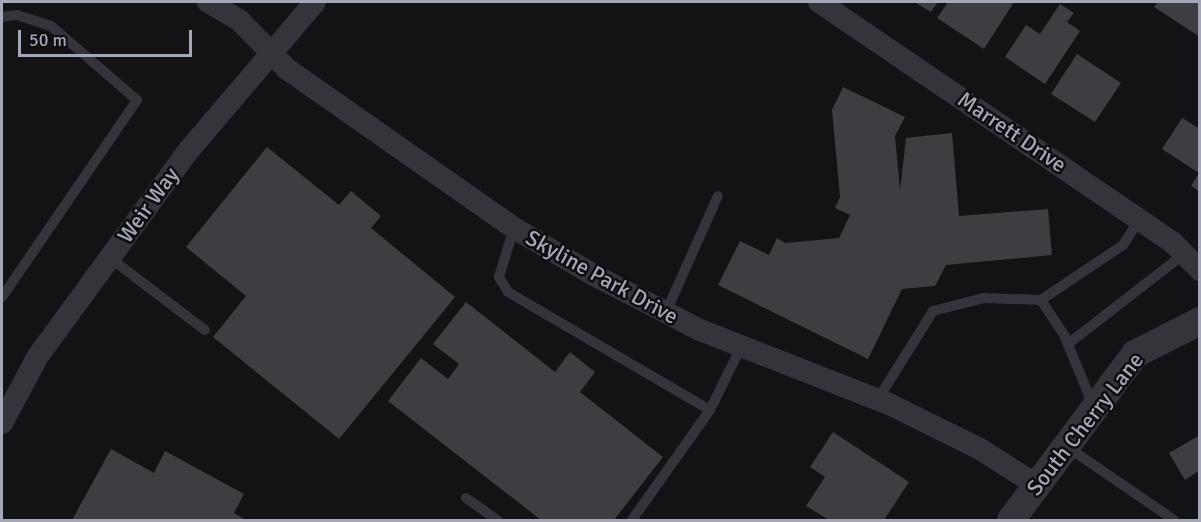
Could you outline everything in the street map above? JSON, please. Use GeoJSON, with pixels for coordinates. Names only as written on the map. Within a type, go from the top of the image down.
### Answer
{"type":"FeatureCollection","features":[{"type":"Feature","properties":{"kind":"street","name":"Skyline Park Drive"},"geometry":{"type":"LineString","coordinates":[[208,2],[239,20],[270,53],[514,228],[666,312],[878,399],[980,449],[1035,484]]}},
{"type":"Feature","properties":{"kind":"street","name":"Weir Way"},"geometry":{"type":"LineString","coordinates":[[3,414],[38,356],[110,258],[270,53],[315,2]]}},
{"type":"Feature","properties":{"kind":"street","name":"Marrett Drive"},"geometry":{"type":"LineString","coordinates":[[819,2],[1139,220],[1192,262]]}},
{"type":"Feature","properties":{"kind":"street","name":"South Cherry Lane"},"geometry":{"type":"LineString","coordinates":[[1011,520],[1035,484],[1135,354],[1200,321]]}},
{"type":"Feature","properties":{"kind":"lane"},"geometry":{"type":"LineString","coordinates":[[2,17],[17,15],[51,27],[137,100],[2,297]]}},
{"type":"Feature","properties":{"kind":"lane"},"geometry":{"type":"LineString","coordinates":[[666,312],[718,196]]}},
{"type":"Feature","properties":{"kind":"lane"},"geometry":{"type":"LineString","coordinates":[[878,399],[933,311],[984,298],[1041,300],[1123,244],[1139,220]]}},
{"type":"Feature","properties":{"kind":"lane"},"geometry":{"type":"LineString","coordinates":[[514,228],[499,277],[508,292],[710,410]]}},
{"type":"Feature","properties":{"kind":"lane"},"geometry":{"type":"LineString","coordinates":[[110,258],[205,330]]}},
{"type":"Feature","properties":{"kind":"lane"},"geometry":{"type":"LineString","coordinates":[[1068,344],[1192,262]]}},
{"type":"Feature","properties":{"kind":"lane"},"geometry":{"type":"LineString","coordinates":[[1041,300],[1068,344],[1094,408]]}},
{"type":"Feature","properties":{"kind":"lane"},"geometry":{"type":"LineString","coordinates":[[632,520],[710,410],[742,345]]}},
{"type":"Feature","properties":{"kind":"lane"},"geometry":{"type":"LineString","coordinates":[[1065,446],[1174,520]]}},
{"type":"Feature","properties":{"kind":"lane"},"geometry":{"type":"LineString","coordinates":[[466,498],[498,520]]}},
{"type":"Feature","properties":{"kind":"building"},"geometry":{"type":"Polygon","coordinates":[[[914,2],[938,2],[931,12],[914,2]]]}},
{"type":"Feature","properties":{"kind":"building"},"geometry":{"type":"Polygon","coordinates":[[[948,2],[1014,2],[984,49],[937,18],[948,2]]]}},
{"type":"Feature","properties":{"kind":"building"},"geometry":{"type":"Polygon","coordinates":[[[1158,2],[1200,2],[1200,37],[1154,7],[1158,2]]]}},
{"type":"Feature","properties":{"kind":"building"},"geometry":{"type":"Polygon","coordinates":[[[1060,4],[1074,13],[1067,22],[1080,31],[1045,84],[1005,57],[1026,25],[1040,34],[1060,4]]]}},
{"type":"Feature","properties":{"kind":"building"},"geometry":{"type":"Polygon","coordinates":[[[1077,54],[1121,83],[1095,122],[1051,94],[1077,54]]]}},
{"type":"Feature","properties":{"kind":"building"},"geometry":{"type":"Polygon","coordinates":[[[843,87],[905,117],[895,136],[900,190],[906,138],[952,133],[959,216],[1048,209],[1052,255],[946,265],[935,286],[902,289],[868,359],[718,285],[740,241],[769,255],[777,238],[785,243],[839,238],[850,215],[835,208],[840,197],[832,110],[843,87]]]}},
{"type":"Feature","properties":{"kind":"building"},"geometry":{"type":"Polygon","coordinates":[[[1182,118],[1200,129],[1200,192],[1191,186],[1199,173],[1162,149],[1182,118]]]}},
{"type":"Feature","properties":{"kind":"building"},"geometry":{"type":"Polygon","coordinates":[[[267,147],[339,205],[351,191],[381,216],[371,228],[455,297],[339,439],[213,337],[246,296],[186,247],[267,147]]]}},
{"type":"Feature","properties":{"kind":"building"},"geometry":{"type":"Polygon","coordinates":[[[466,302],[555,372],[570,352],[595,372],[580,392],[663,457],[614,520],[541,520],[388,401],[421,358],[448,379],[459,364],[433,344],[466,302]]]}},
{"type":"Feature","properties":{"kind":"building"},"geometry":{"type":"Polygon","coordinates":[[[833,432],[909,482],[884,520],[829,520],[806,506],[825,477],[810,467],[833,432]]]}},
{"type":"Feature","properties":{"kind":"building"},"geometry":{"type":"Polygon","coordinates":[[[1200,435],[1200,470],[1185,480],[1169,453],[1200,435]]]}},
{"type":"Feature","properties":{"kind":"building"},"geometry":{"type":"Polygon","coordinates":[[[111,449],[154,473],[165,451],[244,494],[234,513],[244,519],[72,520],[111,449]]]}}]}
